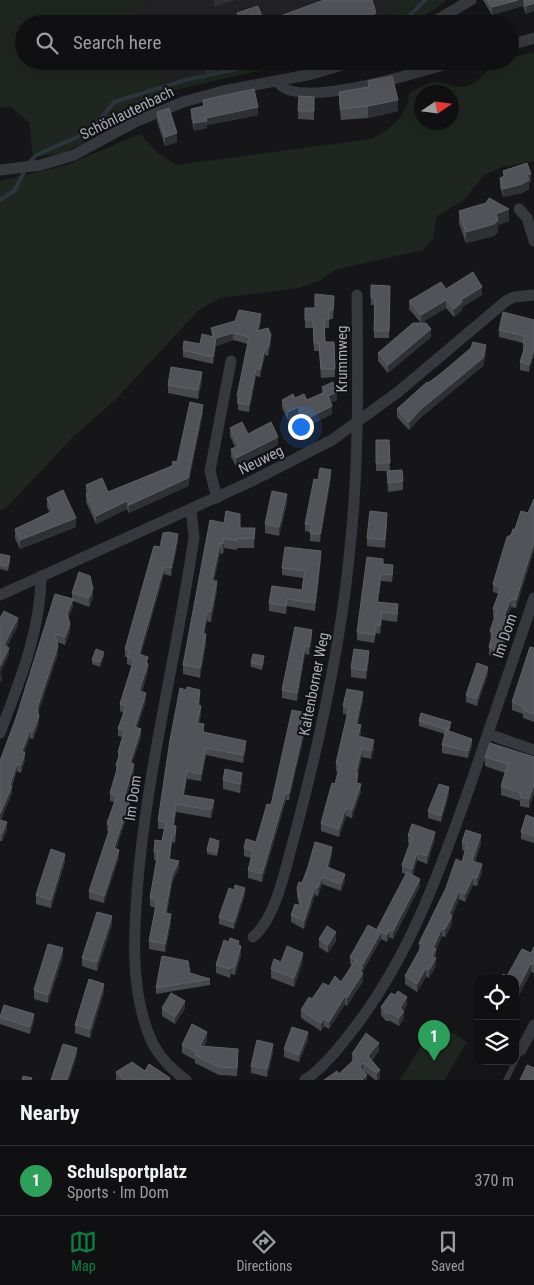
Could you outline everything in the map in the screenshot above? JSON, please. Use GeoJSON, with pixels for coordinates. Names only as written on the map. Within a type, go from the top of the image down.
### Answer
{"type":"FeatureCollection","features":[{"type":"Feature","properties":{"kind":"street"},"geometry":{"type":"LineString","coordinates":[[445,15],[471,0]]}},
{"type":"Feature","properties":{"kind":"street"},"geometry":{"type":"LineString","coordinates":[[519,42],[534,38]]}},
{"type":"Feature","properties":{"kind":"street","name":"Schönlautenbach"},"geometry":{"type":"LineString","coordinates":[[0,170],[41,165],[74,155],[135,122],[183,102],[223,91],[278,82],[322,70]]}},
{"type":"Feature","properties":{"kind":"street"},"geometry":{"type":"LineString","coordinates":[[278,82],[284,89],[297,93],[342,89],[382,82],[424,70]]}},
{"type":"Feature","properties":{"kind":"street"},"geometry":{"type":"LineString","coordinates":[[519,209],[527,218],[534,241]]}},
{"type":"Feature","properties":{"kind":"street","name":"Krummweg"},"geometry":{"type":"LineString","coordinates":[[357,295],[357,424]]}},
{"type":"Feature","properties":{"kind":"street","name":"Neuweg"},"geometry":{"type":"LineString","coordinates":[[0,596],[217,498],[299,458],[357,424],[506,301],[514,297],[534,296]]}},
{"type":"Feature","properties":{"kind":"street"},"geometry":{"type":"LineString","coordinates":[[217,498],[211,480],[212,456],[231,362]]}},
{"type":"Feature","properties":{"kind":"street","name":"Kaltenborner Weg"},"geometry":{"type":"LineString","coordinates":[[253,938],[267,921],[285,869],[324,714],[336,650],[350,549],[357,424]]}},
{"type":"Feature","properties":{"kind":"street","name":"Im Dom"},"geometry":{"type":"LineString","coordinates":[[186,1080],[162,1059],[146,1026],[137,980],[135,936],[146,806],[194,537],[191,509]]}},
{"type":"Feature","properties":{"kind":"street"},"geometry":{"type":"LineString","coordinates":[[0,733],[34,632],[41,596],[41,576]]}},
{"type":"Feature","properties":{"kind":"street","name":"Im Dom"},"geometry":{"type":"LineString","coordinates":[[305,1080],[328,1061],[342,1045],[373,1004],[396,967],[439,874],[534,598]]}},
{"type":"Feature","properties":{"kind":"street"},"geometry":{"type":"LineString","coordinates":[[488,734],[534,750]]}},
{"type":"Feature","properties":{"kind":"street"},"geometry":{"type":"LineString","coordinates":[[521,1050],[534,1025]]}},
{"type":"Feature","properties":{"kind":"lane"},"geometry":{"type":"LineString","coordinates":[[506,1080],[521,1050]]}},
{"type":"Feature","properties":{"kind":"shaded area"},"geometry":{"type":"Polygon","coordinates":[[[0,0],[147,0],[135,9],[137,15],[15,15],[15,70],[157,70],[162,84],[223,70],[263,70],[170,91],[82,144],[63,153],[37,157],[32,153],[30,123],[11,107],[0,108],[0,0]]]}},
{"type":"Feature","properties":{"kind":"shaded area"},"geometry":{"type":"Polygon","coordinates":[[[147,0],[399,0],[393,15],[137,15],[135,9],[147,0]]]}},
{"type":"Feature","properties":{"kind":"shaded area"},"geometry":{"type":"Polygon","coordinates":[[[399,0],[447,0],[426,15],[393,15],[399,0]]]}},
{"type":"Feature","properties":{"kind":"shaded area"},"geometry":{"type":"Polygon","coordinates":[[[534,52],[534,161],[502,167],[484,175],[464,200],[437,216],[433,239],[423,250],[334,270],[321,280],[299,288],[220,298],[199,310],[115,400],[73,437],[8,506],[0,511],[0,181],[67,165],[140,134],[159,154],[176,165],[371,139],[396,122],[405,109],[409,94],[414,91],[414,130],[459,130],[459,87],[474,83],[488,70],[519,70],[519,56],[534,52]]]}},
{"type":"Feature","properties":{"kind":"shaded area"},"geometry":{"type":"Polygon","coordinates":[[[156,70],[222,70],[161,84],[156,70]]]}},
{"type":"Feature","properties":{"kind":"shaded area"},"geometry":{"type":"Polygon","coordinates":[[[434,82],[448,85],[424,85],[434,82]]]}},
{"type":"Feature","properties":{"kind":"shaded area"},"geometry":{"type":"Polygon","coordinates":[[[436,1023],[467,1042],[444,1080],[400,1080],[436,1023]]]}},
{"type":"Feature","properties":{"kind":"building"},"geometry":{"type":"Polygon","coordinates":[[[324,0],[372,0],[376,13],[371,15],[283,15],[324,0]]]}},
{"type":"Feature","properties":{"kind":"building"},"geometry":{"type":"Polygon","coordinates":[[[487,0],[518,0],[492,7],[487,0]]]}},
{"type":"Feature","properties":{"kind":"building"},"geometry":{"type":"Polygon","coordinates":[[[524,0],[534,0],[534,3],[526,6],[524,0]]]}},
{"type":"Feature","properties":{"kind":"building"},"geometry":{"type":"Polygon","coordinates":[[[258,6],[261,15],[238,15],[237,13],[258,6]]]}},
{"type":"Feature","properties":{"kind":"building"},"geometry":{"type":"Polygon","coordinates":[[[392,76],[398,100],[341,109],[339,92],[369,87],[368,81],[392,76]]]}},
{"type":"Feature","properties":{"kind":"building"},"geometry":{"type":"Polygon","coordinates":[[[254,89],[258,107],[206,118],[207,121],[194,123],[191,109],[204,106],[203,100],[254,89]]]}},
{"type":"Feature","properties":{"kind":"building"},"geometry":{"type":"Polygon","coordinates":[[[299,96],[314,97],[314,111],[298,111],[299,96]]]}},
{"type":"Feature","properties":{"kind":"building"},"geometry":{"type":"Polygon","coordinates":[[[169,108],[177,133],[165,137],[157,112],[169,108]]]}},
{"type":"Feature","properties":{"kind":"building"},"geometry":{"type":"Polygon","coordinates":[[[527,163],[531,174],[527,175],[529,180],[503,189],[500,178],[505,176],[503,171],[527,163]]]}},
{"type":"Feature","properties":{"kind":"building"},"geometry":{"type":"Polygon","coordinates":[[[489,198],[509,209],[496,214],[498,220],[494,224],[466,232],[459,211],[486,203],[489,198]]]}},
{"type":"Feature","properties":{"kind":"building"},"geometry":{"type":"Polygon","coordinates":[[[473,272],[482,287],[461,300],[462,302],[454,309],[446,300],[421,315],[409,301],[441,282],[446,289],[473,272]]]}},
{"type":"Feature","properties":{"kind":"building"},"geometry":{"type":"Polygon","coordinates":[[[371,285],[390,286],[389,331],[374,331],[375,298],[371,298],[371,285]]]}},
{"type":"Feature","properties":{"kind":"building"},"geometry":{"type":"Polygon","coordinates":[[[315,294],[334,296],[333,310],[329,310],[329,320],[324,320],[325,342],[334,342],[335,369],[321,369],[319,343],[314,343],[313,320],[305,320],[305,308],[315,308],[315,294]]]}},
{"type":"Feature","properties":{"kind":"building"},"geometry":{"type":"Polygon","coordinates":[[[239,310],[261,314],[257,331],[268,328],[271,335],[268,348],[265,348],[260,370],[256,369],[249,405],[238,403],[239,397],[237,396],[249,337],[233,333],[216,338],[213,357],[183,350],[184,341],[200,344],[202,334],[214,337],[211,328],[235,321],[239,310]]]}},
{"type":"Feature","properties":{"kind":"building"},"geometry":{"type":"Polygon","coordinates":[[[503,312],[534,320],[534,349],[529,365],[520,362],[526,344],[523,343],[525,336],[499,330],[503,312]]]}},
{"type":"Feature","properties":{"kind":"building"},"geometry":{"type":"Polygon","coordinates":[[[413,323],[426,323],[431,329],[388,365],[378,353],[413,323]]]}},
{"type":"Feature","properties":{"kind":"building"},"geometry":{"type":"Polygon","coordinates":[[[473,342],[486,345],[483,358],[420,410],[409,422],[397,409],[427,382],[439,375],[471,348],[473,342]]]}},
{"type":"Feature","properties":{"kind":"building"},"geometry":{"type":"Polygon","coordinates":[[[171,367],[202,372],[198,390],[168,385],[171,367]]]}},
{"type":"Feature","properties":{"kind":"building"},"geometry":{"type":"Polygon","coordinates":[[[333,382],[337,392],[328,396],[332,406],[304,420],[298,407],[288,412],[282,400],[293,394],[295,398],[304,394],[307,400],[325,392],[322,387],[333,382]]]}},
{"type":"Feature","properties":{"kind":"building"},"geometry":{"type":"Polygon","coordinates":[[[190,402],[203,405],[188,478],[129,505],[127,501],[96,516],[86,494],[90,493],[86,485],[102,478],[108,492],[172,466],[173,461],[177,462],[190,402]]]}},
{"type":"Feature","properties":{"kind":"building"},"geometry":{"type":"Polygon","coordinates":[[[242,422],[248,434],[271,422],[278,437],[236,458],[231,449],[239,446],[230,428],[242,422]]]}},
{"type":"Feature","properties":{"kind":"building"},"geometry":{"type":"Polygon","coordinates":[[[376,440],[389,440],[390,463],[376,463],[376,440]]]}},
{"type":"Feature","properties":{"kind":"building"},"geometry":{"type":"Polygon","coordinates":[[[320,468],[331,470],[320,534],[310,533],[312,525],[305,524],[314,479],[318,480],[320,468]]]}},
{"type":"Feature","properties":{"kind":"building"},"geometry":{"type":"Polygon","coordinates":[[[402,470],[403,481],[388,483],[387,471],[402,470]]]}},
{"type":"Feature","properties":{"kind":"building"},"geometry":{"type":"Polygon","coordinates":[[[63,490],[76,518],[20,540],[15,529],[53,511],[47,498],[63,490]]]}},
{"type":"Feature","properties":{"kind":"building"},"geometry":{"type":"Polygon","coordinates":[[[272,491],[287,494],[279,527],[265,524],[272,491]]]}},
{"type":"Feature","properties":{"kind":"building"},"geometry":{"type":"Polygon","coordinates":[[[534,499],[534,542],[516,600],[511,599],[504,616],[510,619],[499,651],[489,647],[493,632],[490,631],[497,610],[493,609],[501,587],[493,584],[507,537],[515,529],[521,511],[528,513],[534,499]]]}},
{"type":"Feature","properties":{"kind":"building"},"geometry":{"type":"Polygon","coordinates":[[[226,511],[240,514],[240,528],[255,528],[254,539],[237,538],[237,541],[224,538],[223,544],[220,543],[212,581],[217,581],[211,612],[207,611],[203,634],[206,634],[200,668],[183,665],[210,520],[224,523],[226,511]]]}},
{"type":"Feature","properties":{"kind":"building"},"geometry":{"type":"Polygon","coordinates":[[[370,511],[387,513],[385,540],[367,538],[370,511]]]}},
{"type":"Feature","properties":{"kind":"building"},"geometry":{"type":"Polygon","coordinates":[[[163,533],[178,534],[171,568],[164,567],[139,654],[148,657],[146,663],[148,664],[139,691],[146,693],[135,727],[141,729],[130,763],[134,764],[124,798],[130,800],[114,848],[119,850],[104,896],[89,891],[111,825],[107,823],[117,796],[110,793],[118,766],[116,765],[120,753],[118,752],[125,730],[118,729],[126,706],[120,704],[134,659],[127,657],[129,651],[125,649],[154,546],[160,547],[163,533]]]}},
{"type":"Feature","properties":{"kind":"building"},"geometry":{"type":"Polygon","coordinates":[[[285,547],[321,551],[315,603],[287,599],[286,606],[269,603],[272,586],[302,590],[305,571],[282,568],[285,547]]]}},
{"type":"Feature","properties":{"kind":"building"},"geometry":{"type":"Polygon","coordinates":[[[0,554],[10,556],[8,566],[0,565],[0,554]]]}},
{"type":"Feature","properties":{"kind":"building"},"geometry":{"type":"Polygon","coordinates":[[[367,557],[383,559],[383,564],[393,565],[392,575],[381,574],[377,602],[398,604],[397,614],[382,612],[380,626],[376,625],[374,635],[357,632],[367,557]]]}},
{"type":"Feature","properties":{"kind":"building"},"geometry":{"type":"Polygon","coordinates":[[[79,572],[90,576],[93,589],[89,598],[72,593],[79,572]]]}},
{"type":"Feature","properties":{"kind":"building"},"geometry":{"type":"Polygon","coordinates":[[[55,594],[73,599],[67,614],[70,624],[65,637],[55,634],[58,646],[37,708],[39,716],[33,732],[30,730],[22,751],[25,753],[21,765],[17,764],[10,785],[12,786],[0,814],[0,761],[16,718],[55,594]]]}},
{"type":"Feature","properties":{"kind":"building"},"geometry":{"type":"Polygon","coordinates":[[[4,611],[18,618],[4,645],[9,648],[0,666],[0,618],[4,611]]]}},
{"type":"Feature","properties":{"kind":"building"},"geometry":{"type":"Polygon","coordinates":[[[295,627],[312,630],[309,647],[305,646],[297,693],[282,690],[295,627]]]}},
{"type":"Feature","properties":{"kind":"building"},"geometry":{"type":"Polygon","coordinates":[[[530,647],[534,648],[534,714],[523,710],[524,707],[512,702],[530,647]]]}},
{"type":"Feature","properties":{"kind":"building"},"geometry":{"type":"Polygon","coordinates":[[[96,649],[104,652],[100,662],[92,660],[96,649]]]}},
{"type":"Feature","properties":{"kind":"building"},"geometry":{"type":"Polygon","coordinates":[[[354,649],[369,651],[366,671],[351,668],[354,649]]]}},
{"type":"Feature","properties":{"kind":"building"},"geometry":{"type":"Polygon","coordinates":[[[253,654],[264,656],[262,665],[251,663],[253,654]]]}},
{"type":"Feature","properties":{"kind":"building"},"geometry":{"type":"Polygon","coordinates":[[[477,663],[488,667],[477,699],[466,695],[477,663]]]}},
{"type":"Feature","properties":{"kind":"building"},"geometry":{"type":"Polygon","coordinates":[[[187,687],[200,690],[198,705],[201,706],[197,723],[204,724],[203,732],[246,741],[243,755],[206,748],[201,774],[187,771],[183,795],[214,800],[211,810],[176,804],[173,825],[176,826],[175,835],[172,835],[169,859],[179,861],[172,876],[165,913],[171,914],[165,944],[149,941],[157,901],[150,898],[158,852],[154,852],[155,840],[162,841],[166,822],[158,821],[170,740],[180,688],[186,690],[187,687]]]}},
{"type":"Feature","properties":{"kind":"building"},"geometry":{"type":"Polygon","coordinates":[[[347,689],[363,692],[356,724],[361,725],[358,736],[374,740],[371,751],[362,748],[356,772],[358,773],[356,783],[361,784],[352,810],[346,808],[339,829],[321,823],[332,783],[335,784],[340,764],[336,763],[349,707],[343,706],[347,689]]]}},
{"type":"Feature","properties":{"kind":"building"},"geometry":{"type":"Polygon","coordinates":[[[292,710],[302,712],[301,718],[306,719],[289,793],[286,792],[262,874],[248,870],[253,851],[244,848],[246,839],[256,842],[267,804],[271,805],[292,710]]]}},
{"type":"Feature","properties":{"kind":"building"},"geometry":{"type":"Polygon","coordinates":[[[421,713],[451,722],[448,730],[419,721],[421,713]]]}},
{"type":"Feature","properties":{"kind":"building"},"geometry":{"type":"Polygon","coordinates":[[[446,730],[472,739],[468,751],[442,745],[446,730]]]}},
{"type":"Feature","properties":{"kind":"building"},"geometry":{"type":"Polygon","coordinates":[[[490,743],[534,757],[534,785],[529,799],[520,797],[521,793],[501,786],[508,764],[485,757],[490,743]]]}},
{"type":"Feature","properties":{"kind":"building"},"geometry":{"type":"Polygon","coordinates":[[[225,769],[242,773],[240,784],[223,780],[225,769]]]}},
{"type":"Feature","properties":{"kind":"building"},"geometry":{"type":"Polygon","coordinates":[[[439,784],[449,787],[441,816],[428,811],[439,784]]]}},
{"type":"Feature","properties":{"kind":"building"},"geometry":{"type":"Polygon","coordinates":[[[526,815],[534,818],[534,836],[521,832],[526,815]]]}},
{"type":"Feature","properties":{"kind":"building"},"geometry":{"type":"Polygon","coordinates":[[[0,820],[7,822],[2,834],[0,833],[0,820]]]}},
{"type":"Feature","properties":{"kind":"building"},"geometry":{"type":"Polygon","coordinates":[[[412,824],[435,832],[427,856],[417,853],[412,869],[402,865],[412,837],[408,836],[412,824]]]}},
{"type":"Feature","properties":{"kind":"building"},"geometry":{"type":"Polygon","coordinates":[[[466,830],[481,835],[472,861],[482,864],[477,878],[473,877],[465,894],[459,891],[449,914],[452,916],[445,929],[442,928],[433,948],[436,949],[432,957],[436,958],[429,970],[426,968],[417,984],[405,976],[423,944],[419,943],[446,888],[456,859],[462,862],[467,844],[462,842],[466,830]]]}},
{"type":"Feature","properties":{"kind":"building"},"geometry":{"type":"Polygon","coordinates":[[[210,838],[219,841],[217,852],[207,850],[210,838]]]}},
{"type":"Feature","properties":{"kind":"building"},"geometry":{"type":"Polygon","coordinates":[[[315,842],[332,847],[327,867],[345,874],[341,884],[322,877],[318,888],[315,887],[304,921],[291,915],[295,904],[301,906],[297,888],[299,882],[302,883],[315,842]]]}},
{"type":"Feature","properties":{"kind":"building"},"geometry":{"type":"Polygon","coordinates":[[[51,849],[65,854],[51,900],[36,895],[51,849]]]}},
{"type":"Feature","properties":{"kind":"building"},"geometry":{"type":"Polygon","coordinates":[[[407,872],[420,879],[393,931],[389,930],[387,935],[377,929],[407,872]]]}},
{"type":"Feature","properties":{"kind":"building"},"geometry":{"type":"Polygon","coordinates":[[[235,885],[245,888],[234,922],[219,917],[229,888],[234,890],[235,885]]]}},
{"type":"Feature","properties":{"kind":"building"},"geometry":{"type":"Polygon","coordinates":[[[97,912],[112,916],[97,962],[82,958],[97,912]]]}},
{"type":"Feature","properties":{"kind":"building"},"geometry":{"type":"Polygon","coordinates":[[[368,925],[381,932],[363,964],[350,957],[368,925]]]}},
{"type":"Feature","properties":{"kind":"building"},"geometry":{"type":"Polygon","coordinates":[[[327,926],[336,932],[328,945],[319,939],[327,926]]]}},
{"type":"Feature","properties":{"kind":"building"},"geometry":{"type":"Polygon","coordinates":[[[230,938],[239,941],[238,945],[241,946],[235,967],[231,966],[230,969],[216,965],[224,940],[229,942],[230,938]]]}},
{"type":"Feature","properties":{"kind":"building"},"geometry":{"type":"Polygon","coordinates":[[[48,944],[63,948],[48,995],[34,990],[48,944]]]}},
{"type":"Feature","properties":{"kind":"building"},"geometry":{"type":"Polygon","coordinates":[[[287,946],[303,953],[294,978],[271,969],[274,959],[281,962],[287,946]]]}},
{"type":"Feature","properties":{"kind":"building"},"geometry":{"type":"Polygon","coordinates":[[[534,947],[534,965],[531,963],[519,986],[519,975],[508,975],[522,949],[531,953],[534,947]]]}},
{"type":"Feature","properties":{"kind":"building"},"geometry":{"type":"Polygon","coordinates":[[[162,956],[188,961],[190,973],[210,979],[156,988],[162,956]]]}},
{"type":"Feature","properties":{"kind":"building"},"geometry":{"type":"Polygon","coordinates":[[[355,961],[362,966],[359,971],[363,973],[347,998],[345,996],[329,1022],[324,1019],[321,1023],[301,1010],[309,997],[312,999],[323,983],[329,986],[335,976],[341,982],[355,961]]]}},
{"type":"Feature","properties":{"kind":"building"},"geometry":{"type":"Polygon","coordinates":[[[89,979],[104,984],[90,1029],[75,1025],[89,979]]]}},
{"type":"Feature","properties":{"kind":"building"},"geometry":{"type":"Polygon","coordinates":[[[398,991],[407,997],[400,1008],[404,1011],[399,1018],[386,1013],[381,1007],[391,993],[395,995],[398,991]]]}},
{"type":"Feature","properties":{"kind":"building"},"geometry":{"type":"Polygon","coordinates":[[[171,993],[185,1001],[175,1017],[162,1008],[171,993]]]}},
{"type":"Feature","properties":{"kind":"building"},"geometry":{"type":"Polygon","coordinates":[[[4,1005],[34,1014],[30,1027],[0,1017],[4,1005]]]}},
{"type":"Feature","properties":{"kind":"building"},"geometry":{"type":"Polygon","coordinates":[[[192,1024],[207,1032],[200,1046],[238,1049],[237,1068],[219,1067],[195,1055],[197,1052],[182,1045],[192,1024]]]}},
{"type":"Feature","properties":{"kind":"building"},"geometry":{"type":"Polygon","coordinates":[[[292,1027],[308,1032],[299,1055],[284,1049],[292,1027]]]}},
{"type":"Feature","properties":{"kind":"building"},"geometry":{"type":"Polygon","coordinates":[[[366,1033],[379,1043],[368,1056],[380,1070],[377,1073],[363,1063],[360,1067],[367,1075],[362,1080],[324,1080],[337,1071],[339,1074],[357,1057],[352,1054],[366,1033]]]}},
{"type":"Feature","properties":{"kind":"building"},"geometry":{"type":"Polygon","coordinates":[[[257,1040],[273,1044],[267,1069],[251,1066],[257,1040]]]}},
{"type":"Feature","properties":{"kind":"building"},"geometry":{"type":"Polygon","coordinates":[[[63,1044],[77,1048],[67,1080],[51,1080],[63,1044]]]}},
{"type":"Feature","properties":{"kind":"building"},"geometry":{"type":"Polygon","coordinates":[[[132,1062],[145,1071],[149,1064],[170,1078],[169,1080],[137,1080],[134,1078],[133,1080],[124,1080],[116,1072],[132,1062]]]}},
{"type":"Feature","properties":{"kind":"building"},"geometry":{"type":"Polygon","coordinates":[[[527,1065],[534,1068],[534,1080],[520,1080],[527,1065]]]}},
{"type":"Feature","properties":{"kind":"building"},"geometry":{"type":"Polygon","coordinates":[[[23,1076],[32,1078],[31,1080],[22,1080],[23,1076]]]}},
{"type":"Feature","properties":{"kind":"waterway","name":"Schönlautenbach"},"geometry":{"type":"LineString","coordinates":[[410,15],[425,0]]}},
{"type":"Feature","properties":{"kind":"waterway","name":"Schönlautenbach"},"geometry":{"type":"LineString","coordinates":[[28,164],[36,155],[82,135],[96,125],[114,102],[185,80],[232,70]]}},
{"type":"Feature","properties":{"kind":"waterway","name":"Schönlautenbach"},"geometry":{"type":"LineString","coordinates":[[0,200],[15,190],[25,170]]}},
{"type":"Feature","properties":{"kind":"place","name":"Schulsportplatz"},"geometry":{"type":"Point","coordinates":[434,1061]}}]}
